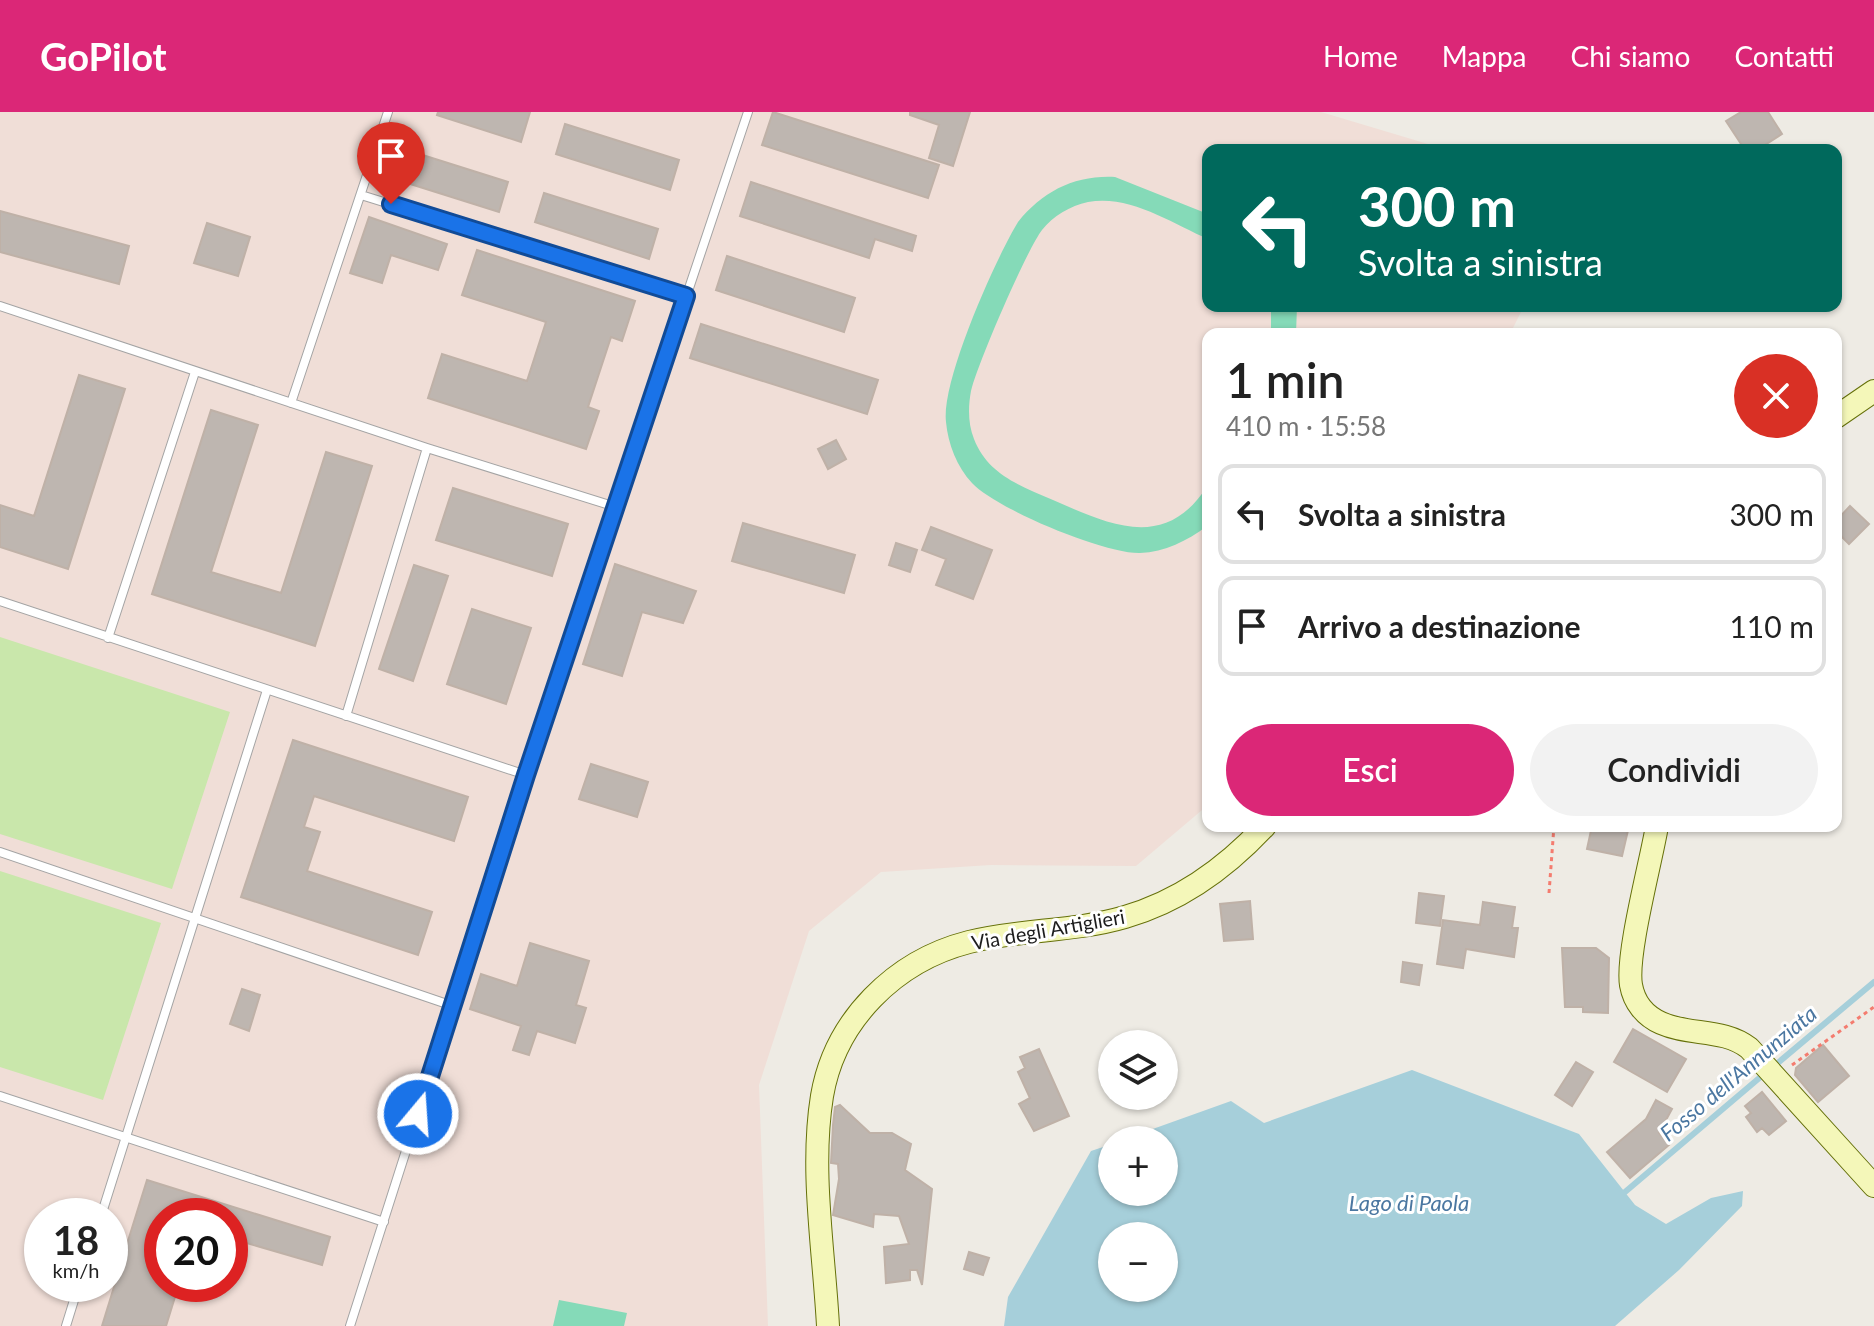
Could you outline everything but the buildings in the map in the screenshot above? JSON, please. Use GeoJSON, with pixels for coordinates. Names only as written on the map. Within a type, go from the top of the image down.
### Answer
{"type":"FeatureCollection","features":[{"type":"Feature","properties":{"kind":"street"},"geometry":{"type":"LineString","coordinates":[[1842,413],[1874,391]]}},
{"type":"Feature","properties":{"kind":"street","name":"Via degli Artiglieri"},"geometry":{"type":"LineString","coordinates":[[828,1326],[819,1161],[820,1115],[831,1062],[861,1010],[901,973],[958,945],[1112,921],[1164,904],[1213,874],[1258,832]]}},
{"type":"Feature","properties":{"kind":"street"},"geometry":{"type":"LineString","coordinates":[[1656,832],[1631,966],[1635,997],[1649,1016],[1663,1024],[1724,1035],[1749,1048],[1874,1186]]}},
{"type":"Feature","properties":{"kind":"lane"},"geometry":{"type":"LineString","coordinates":[[291,403],[388,112]]}},
{"type":"Feature","properties":{"kind":"lane"},"geometry":{"type":"LineString","coordinates":[[350,1326],[526,775],[748,112]]}},
{"type":"Feature","properties":{"kind":"lane"},"geometry":{"type":"LineString","coordinates":[[361,195],[686,296]]}},
{"type":"Feature","properties":{"kind":"lane"},"geometry":{"type":"LineString","coordinates":[[0,306],[427,448],[616,507]]}},
{"type":"Feature","properties":{"kind":"lane"},"geometry":{"type":"LineString","coordinates":[[108,638],[195,372]]}},
{"type":"Feature","properties":{"kind":"lane"},"geometry":{"type":"LineString","coordinates":[[346,716],[427,448]]}},
{"type":"Feature","properties":{"kind":"lane"},"geometry":{"type":"LineString","coordinates":[[0,601],[526,775]]}},
{"type":"Feature","properties":{"kind":"lane"},"geometry":{"type":"LineString","coordinates":[[107,1198],[267,690]]}},
{"type":"Feature","properties":{"kind":"lane"},"geometry":{"type":"LineString","coordinates":[[0,852],[453,1006]]}},
{"type":"Feature","properties":{"kind":"lane"},"geometry":{"type":"LineString","coordinates":[[0,1096],[384,1222]]}},
{"type":"Feature","properties":{"kind":"lane"},"geometry":{"type":"LineString","coordinates":[[66,1326],[73,1302]]}},
{"type":"Feature","properties":{"kind":"path"},"geometry":{"type":"LineString","coordinates":[[1549,893],[1554,832]]}},
{"type":"Feature","properties":{"kind":"path"},"geometry":{"type":"LineString","coordinates":[[1776,1076],[1874,1007]]}},
{"type":"Feature","properties":{"kind":"shaded area"},"geometry":{"type":"Polygon","coordinates":[[[0,112],[1321,112],[1428,144],[1202,144],[1202,312],[1521,312],[1513,328],[1202,328],[1202,810],[1136,866],[991,865],[881,872],[809,931],[759,1085],[768,1326],[0,1326],[0,112]]]}},
{"type":"Feature","properties":{"kind":"green space"},"geometry":{"type":"Polygon","coordinates":[[[1100,177],[1115,177],[1202,212],[1202,236],[1150,212],[1119,202],[1088,202],[1057,216],[1046,225],[1035,242],[1003,309],[975,377],[969,415],[980,451],[997,470],[1029,490],[1095,518],[1136,527],[1156,526],[1174,519],[1192,506],[1202,493],[1202,529],[1175,545],[1140,553],[1078,538],[1026,517],[985,494],[972,483],[958,462],[946,422],[952,379],[961,351],[984,291],[1018,222],[1038,202],[1061,187],[1100,177]]]}},
{"type":"Feature","properties":{"kind":"green space"},"geometry":{"type":"Polygon","coordinates":[[[1271,312],[1297,312],[1296,328],[1271,328],[1271,312]]]}},
{"type":"Feature","properties":{"kind":"green space"},"geometry":{"type":"Polygon","coordinates":[[[0,637],[230,712],[172,889],[0,834],[0,637]]]}},
{"type":"Feature","properties":{"kind":"green space"},"geometry":{"type":"Polygon","coordinates":[[[0,871],[161,923],[103,1100],[0,1067],[0,871]]]}},
{"type":"Feature","properties":{"kind":"green space"},"geometry":{"type":"Polygon","coordinates":[[[559,1300],[627,1313],[624,1326],[553,1326],[559,1300]]]}},
{"type":"Feature","properties":{"kind":"water","name":"Lago di Paola"},"geometry":{"type":"Polygon","coordinates":[[[1412,1070],[1579,1134],[1635,1205],[1666,1224],[1711,1198],[1743,1191],[1742,1206],[1679,1270],[1615,1326],[1004,1326],[1008,1297],[1091,1151],[1098,1149],[1098,1206],[1178,1206],[1178,1126],[1161,1126],[1231,1101],[1264,1123],[1412,1070]]]}},
{"type":"Feature","properties":{"kind":"waterway","name":"Fosso dell'Annunziata"},"geometry":{"type":"LineString","coordinates":[[1773,1067],[1874,982]]}},
{"type":"Feature","properties":{"kind":"waterway","name":"Fosso dell'Annunziata"},"geometry":{"type":"LineString","coordinates":[[1625,1192],[1764,1074]]}},
{"type":"Feature","properties":{"kind":"route"},"geometry":{"type":"LineString","coordinates":[[391,204],[686,296],[526,775],[418,1114]]}}]}
